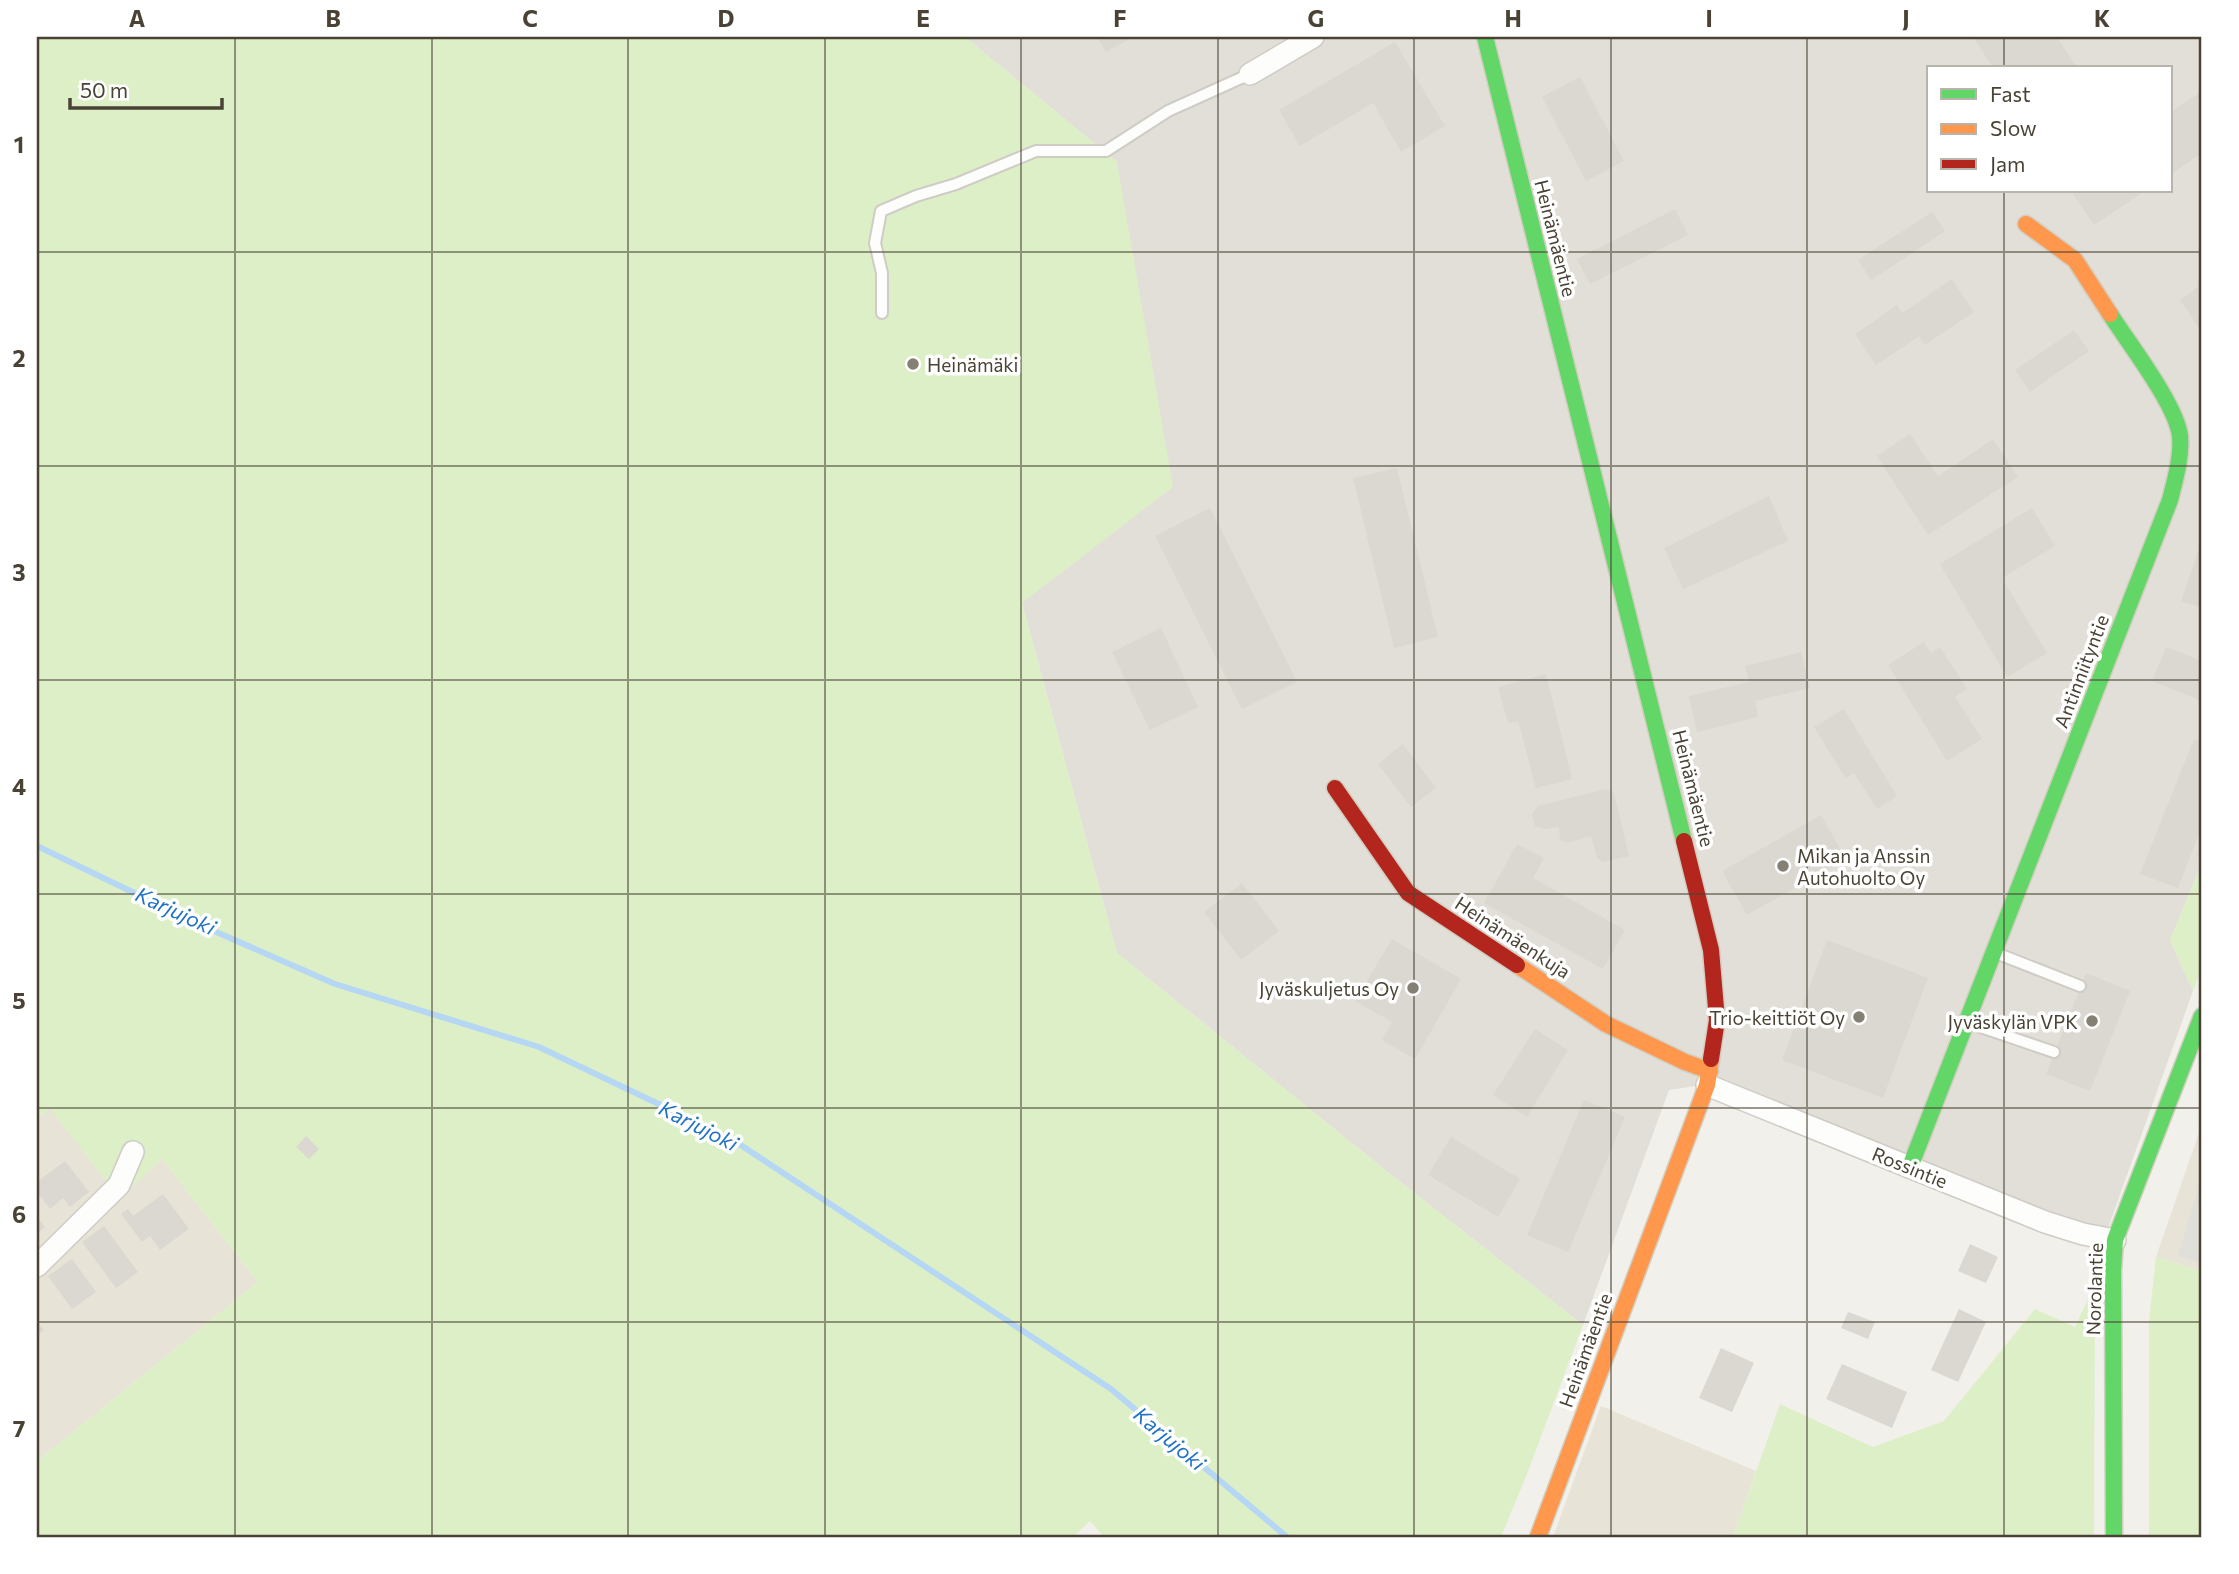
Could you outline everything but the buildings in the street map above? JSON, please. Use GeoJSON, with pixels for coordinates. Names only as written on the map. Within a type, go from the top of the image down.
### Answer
{"type":"FeatureCollection","features":[{"type":"Feature","properties":{"kind":"street"},"geometry":{"type":"LineString","coordinates":[[1250,74],[1313,37]]}},
{"type":"Feature","properties":{"kind":"street","name":"Heinämäentie"},"geometry":{"type":"LineString","coordinates":[[1485,37],[1712,950],[1717,1020],[1708,1078],[1538,1537]]}},
{"type":"Feature","properties":{"kind":"street","name":"Antinniityntie"},"geometry":{"type":"LineString","coordinates":[[1910,1167],[2170,500],[2178,469],[2180,436],[2172,409],[2075,260],[2026,224]]}},
{"type":"Feature","properties":{"kind":"street","name":"Heinämäenkuja"},"geometry":{"type":"LineString","coordinates":[[1335,788],[1408,893],[1606,1024],[1685,1062],[1708,1078]]}},
{"type":"Feature","properties":{"kind":"street","name":"Norolantie"},"geometry":{"type":"LineString","coordinates":[[2114,1537],[2115,1240],[2202,1016]]}},
{"type":"Feature","properties":{"kind":"street","name":"Rossintie"},"geometry":{"type":"LineString","coordinates":[[1708,1078],[1910,1167],[2045,1222],[2083,1234],[2115,1240]]}},
{"type":"Feature","properties":{"kind":"street"},"geometry":{"type":"LineString","coordinates":[[37,1266],[119,1185],[133,1152]]}},
{"type":"Feature","properties":{"kind":"lane"},"geometry":{"type":"LineString","coordinates":[[882,313],[882,273],[875,243],[881,211],[916,195],[956,184],[1036,151],[1106,151],[1168,111],[1250,74]]}},
{"type":"Feature","properties":{"kind":"lane"},"geometry":{"type":"LineString","coordinates":[[1994,952],[2081,986]]}},
{"type":"Feature","properties":{"kind":"lane"},"geometry":{"type":"LineString","coordinates":[[1966,1022],[2054,1052]]}},
{"type":"Feature","properties":{"kind":"shaded area"},"geometry":{"type":"Polygon","coordinates":[[[965,37],[2202,37],[2202,863],[2170,940],[2193,991],[2108,1228],[2053,1218],[1715,1083],[1669,1090],[1583,1325],[1390,1174],[1117,953],[1022,603],[1117,162],[965,37]]]}},
{"type":"Feature","properties":{"kind":"shaded area"},"geometry":{"type":"Polygon","coordinates":[[[50,1107],[119,1198],[162,1159],[258,1282],[37,1461],[37,1120],[50,1107]]]}},
{"type":"Feature","properties":{"kind":"shaded area"},"geometry":{"type":"Polygon","coordinates":[[[2202,1124],[2202,1271],[2156,1257],[2202,1124]]]}},
{"type":"Feature","properties":{"kind":"shaded area"},"geometry":{"type":"Polygon","coordinates":[[[2202,1174],[2202,1263],[2178,1256],[2202,1174]]]}},
{"type":"Feature","properties":{"kind":"shaded area"},"geometry":{"type":"Polygon","coordinates":[[[1601,1406],[1756,1471],[1733,1537],[1553,1537],[1601,1406]]]}},
{"type":"Feature","properties":{"kind":"green space"},"geometry":{"type":"Polygon","coordinates":[[[37,37],[965,37],[1117,162],[1173,487],[1022,603],[1117,953],[1390,1174],[1583,1325],[1501,1537],[1104,1537],[1090,1521],[1073,1537],[37,1537],[37,1461],[258,1282],[162,1159],[119,1198],[50,1108],[37,1120],[37,37]]]}},
{"type":"Feature","properties":{"kind":"green space"},"geometry":{"type":"Polygon","coordinates":[[[2202,863],[2202,968],[2193,991],[2170,940],[2202,863]]]}},
{"type":"Feature","properties":{"kind":"green space"},"geometry":{"type":"Polygon","coordinates":[[[2156,1257],[2202,1271],[2202,1537],[2149,1537],[2149,1321],[2156,1257]]]}},
{"type":"Feature","properties":{"kind":"green space"},"geometry":{"type":"Polygon","coordinates":[[[2095,1284],[2094,1537],[1733,1537],[1780,1404],[1873,1447],[1944,1421],[2035,1309],[2075,1327],[2095,1284]]]}},
{"type":"Feature","properties":{"kind":"waterway","name":"Karjujoki"},"geometry":{"type":"LineString","coordinates":[[37,846],[205,927],[335,984],[539,1047],[730,1138],[1111,1389],[1287,1537]]}},
{"type":"Feature","properties":{"kind":"traffic: fast"},"geometry":{"type":"LineString","coordinates":[[1485,37],[1684,841]]}},
{"type":"Feature","properties":{"kind":"traffic: fast"},"geometry":{"type":"LineString","coordinates":[[1910,1167],[2170,500],[2176,476],[2180,444],[2177,423],[2161,391],[2110,314]]}},
{"type":"Feature","properties":{"kind":"traffic: fast"},"geometry":{"type":"LineString","coordinates":[[2114,1537],[2115,1240],[2202,1016]]}},
{"type":"Feature","properties":{"kind":"traffic: slow"},"geometry":{"type":"LineString","coordinates":[[2026,224],[2075,260],[2110,314]]}},
{"type":"Feature","properties":{"kind":"traffic: slow"},"geometry":{"type":"LineString","coordinates":[[1517,965],[1606,1024],[1710,1071]]}},
{"type":"Feature","properties":{"kind":"traffic: slow"},"geometry":{"type":"LineString","coordinates":[[1538,1537],[1707,1085],[1711,1059]]}},
{"type":"Feature","properties":{"kind":"traffic: jam"},"geometry":{"type":"LineString","coordinates":[[1335,788],[1408,893],[1517,965]]}},
{"type":"Feature","properties":{"kind":"traffic: jam"},"geometry":{"type":"LineString","coordinates":[[1684,841],[1711,950],[1717,1020],[1711,1059]]}},
{"type":"Feature","properties":{"kind":"place","name":"Heinämäki"},"geometry":{"type":"Point","coordinates":[913,364]}},
{"type":"Feature","properties":{"kind":"place","name":"Mikan ja Anssin Autohuolto Oy"},"geometry":{"type":"Point","coordinates":[1783,866]}},
{"type":"Feature","properties":{"kind":"place","name":"Jyväskuljetus Oy"},"geometry":{"type":"Point","coordinates":[1413,988]}},
{"type":"Feature","properties":{"kind":"place","name":"Trio-keittiöt Oy"},"geometry":{"type":"Point","coordinates":[1859,1017]}},
{"type":"Feature","properties":{"kind":"place","name":"Jyväskylän VPK"},"geometry":{"type":"Point","coordinates":[2092,1021]}}]}
